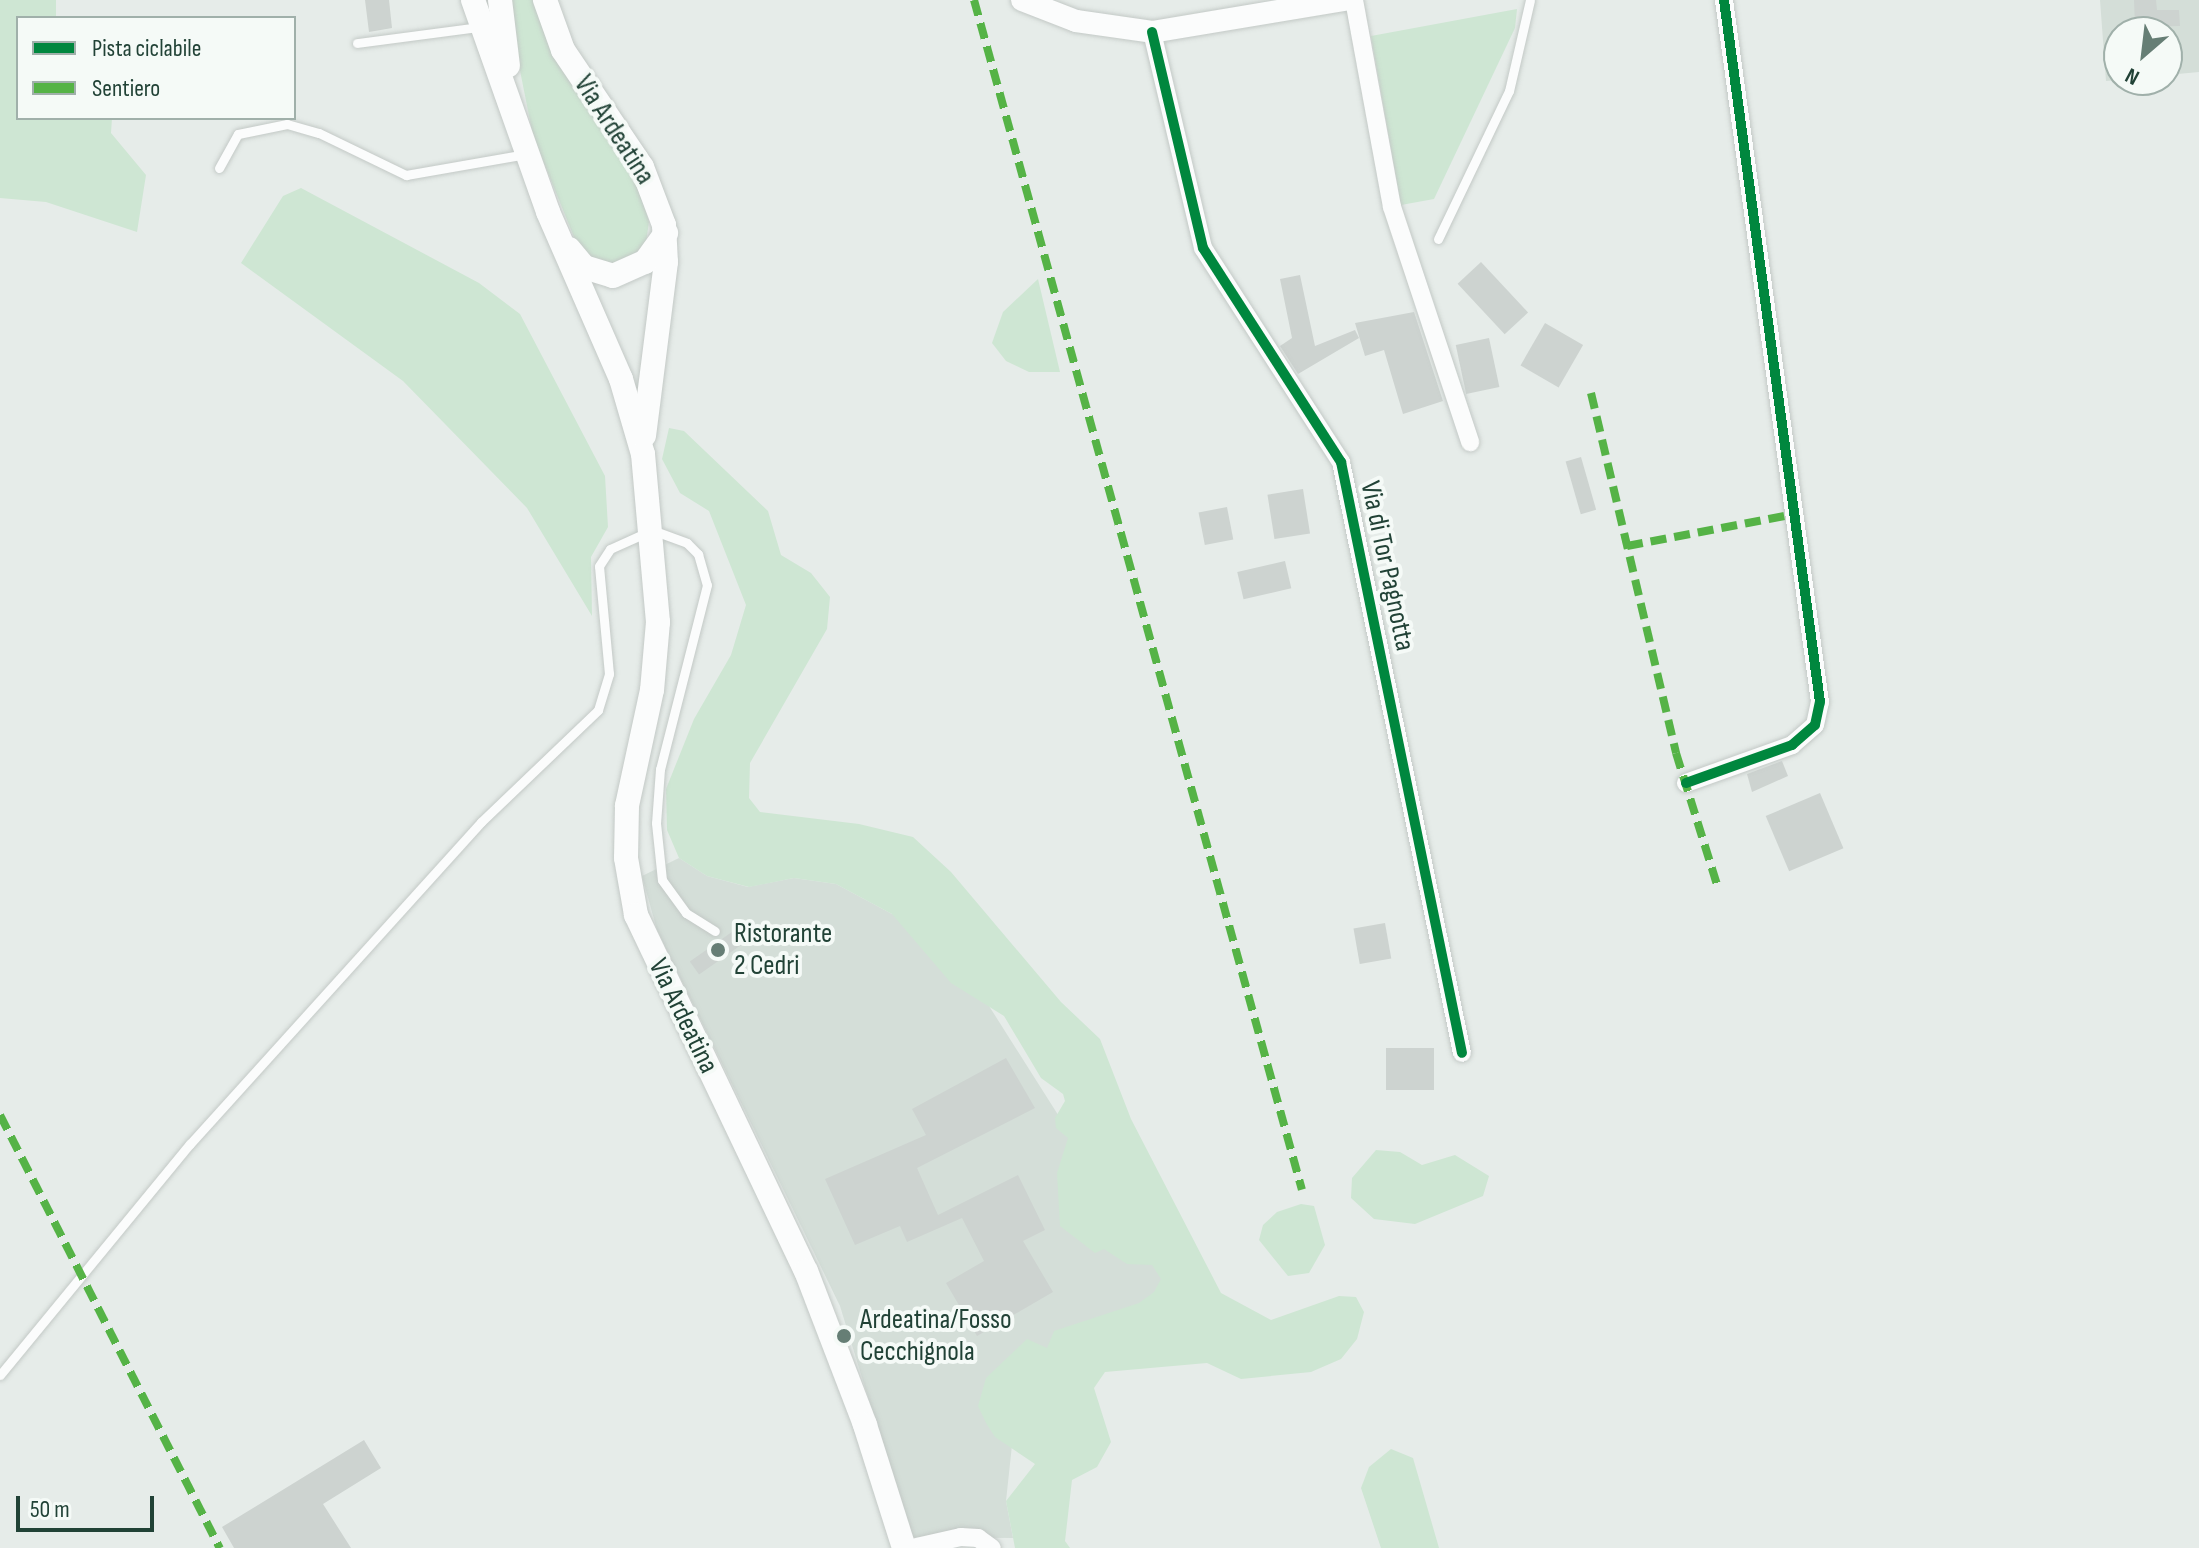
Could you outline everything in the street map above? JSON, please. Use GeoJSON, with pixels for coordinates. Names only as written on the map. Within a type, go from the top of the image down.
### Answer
{"type":"FeatureCollection","features":[{"type":"Feature","properties":{"kind":"main road","name":"Via Ardeatina"},"geometry":{"type":"LineString","coordinates":[[473,0],[548,212],[621,379],[643,454],[652,530],[656,657],[626,815],[633,903],[662,976],[806,1271],[865,1425],[904,1548]]}},
{"type":"Feature","properties":{"kind":"main road","name":"Via Ardeatina"},"geometry":{"type":"LineString","coordinates":[[500,0],[514,116]]}},
{"type":"Feature","properties":{"kind":"main road","name":"Via Ardeatina"},"geometry":{"type":"LineString","coordinates":[[545,0],[569,61],[649,178],[666,233],[643,454]]}},
{"type":"Feature","properties":{"kind":"main road"},"geometry":{"type":"LineString","coordinates":[[548,212],[579,264],[600,274],[613,276],[640,266],[666,233]]}},
{"type":"Feature","properties":{"kind":"street"},"geometry":{"type":"LineString","coordinates":[[1022,0],[1076,21],[1152,32],[1344,0]]}},
{"type":"Feature","properties":{"kind":"street"},"geometry":{"type":"LineString","coordinates":[[1354,0],[1392,207],[1470,442]]}},
{"type":"Feature","properties":{"kind":"street"},"geometry":{"type":"LineString","coordinates":[[1686,783],[1792,745],[1815,725],[1820,702],[1724,0]]}},
{"type":"Feature","properties":{"kind":"street","name":"Via di Tor Pagnotta"},"geometry":{"type":"LineString","coordinates":[[1152,32],[1203,248],[1341,462],[1462,1053]]}},
{"type":"Feature","properties":{"kind":"street"},"geometry":{"type":"LineString","coordinates":[[912,1548],[961,1537],[978,1538],[992,1548]]}},
{"type":"Feature","properties":{"kind":"lane"},"geometry":{"type":"LineString","coordinates":[[1438,239],[1509,91],[1530,0]]}},
{"type":"Feature","properties":{"kind":"lane"},"geometry":{"type":"LineString","coordinates":[[357,43],[482,26]]}},
{"type":"Feature","properties":{"kind":"lane"},"geometry":{"type":"LineString","coordinates":[[219,168],[238,134],[287,124],[319,133],[406,175],[526,154]]}},
{"type":"Feature","properties":{"kind":"lane"},"geometry":{"type":"LineString","coordinates":[[0,1375],[200,1133],[481,822],[598,710],[609,674],[599,566],[610,549],[652,530],[687,543],[698,554],[706,576],[706,602],[660,769],[656,823],[662,880],[686,913],[715,931]]}},
{"type":"Feature","properties":{"kind":"shaded area"},"geometry":{"type":"Polygon","coordinates":[[[2100,0],[2199,0],[2199,72],[2183,74],[2183,16],[2103,16],[2103,40],[2100,0]]]}},
{"type":"Feature","properties":{"kind":"shaded area"},"geometry":{"type":"Polygon","coordinates":[[[679,858],[707,876],[748,887],[794,878],[836,884],[892,914],[932,916],[1176,1301],[1019,1380],[1006,1501],[1013,1538],[911,1537],[840,1306],[657,930],[642,876],[679,858]]]}},
{"type":"Feature","properties":{"kind":"green space"},"geometry":{"type":"Polygon","coordinates":[[[0,0],[56,0],[56,16],[16,16],[16,120],[112,120],[111,133],[146,175],[137,232],[46,202],[0,198],[0,0]]]}},
{"type":"Feature","properties":{"kind":"green space"},"geometry":{"type":"Polygon","coordinates":[[[506,0],[536,0],[563,72],[636,179],[649,222],[645,249],[605,267],[582,251],[574,237],[533,136],[506,0]]]}},
{"type":"Feature","properties":{"kind":"green space"},"geometry":{"type":"Polygon","coordinates":[[[1517,9],[1515,28],[1434,199],[1401,205],[1371,36],[1517,9]]]}},
{"type":"Feature","properties":{"kind":"green space"},"geometry":{"type":"Polygon","coordinates":[[[301,188],[479,283],[520,314],[605,476],[608,527],[591,557],[592,616],[527,508],[403,381],[241,263],[283,196],[301,188]]]}},
{"type":"Feature","properties":{"kind":"green space"},"geometry":{"type":"Polygon","coordinates":[[[1038,279],[1060,372],[1029,372],[1006,361],[992,343],[1003,312],[1038,279]]]}},
{"type":"Feature","properties":{"kind":"green space"},"geometry":{"type":"Polygon","coordinates":[[[669,428],[684,431],[768,511],[781,555],[811,573],[830,597],[827,629],[750,763],[749,798],[760,812],[859,824],[913,837],[951,872],[1061,1002],[1100,1039],[1131,1119],[1221,1293],[1271,1320],[1339,1296],[1356,1297],[1364,1312],[1357,1339],[1341,1359],[1311,1372],[1241,1379],[1207,1363],[1105,1372],[1094,1388],[1111,1442],[1097,1467],[1072,1480],[1065,1541],[1070,1548],[1015,1548],[1006,1501],[1035,1464],[995,1437],[986,1423],[978,1406],[986,1378],[1027,1339],[1047,1348],[1054,1331],[1139,1303],[1154,1292],[1161,1279],[1152,1265],[1127,1264],[1104,1249],[1095,1253],[1060,1226],[1057,1173],[1068,1138],[1056,1128],[1055,1118],[1065,1101],[1063,1094],[1041,1078],[1004,1016],[951,983],[892,914],[836,884],[794,878],[749,887],[707,876],[679,858],[667,830],[666,789],[694,719],[731,655],[746,605],[709,511],[680,493],[662,459],[669,428]]]}},
{"type":"Feature","properties":{"kind":"green space"},"geometry":{"type":"Polygon","coordinates":[[[1376,1150],[1400,1152],[1422,1165],[1455,1155],[1489,1176],[1483,1196],[1415,1224],[1374,1219],[1351,1198],[1352,1178],[1376,1150]]]}},
{"type":"Feature","properties":{"kind":"green space"},"geometry":{"type":"Polygon","coordinates":[[[1301,1204],[1314,1206],[1325,1245],[1309,1273],[1288,1276],[1259,1240],[1263,1225],[1277,1212],[1301,1204]]]}},
{"type":"Feature","properties":{"kind":"green space"},"geometry":{"type":"Polygon","coordinates":[[[1391,1449],[1413,1458],[1439,1548],[1381,1548],[1361,1488],[1369,1467],[1391,1449]]]}},
{"type":"Feature","properties":{"kind":"building"},"geometry":{"type":"Polygon","coordinates":[[[365,0],[389,0],[392,28],[369,32],[365,0]]]}},
{"type":"Feature","properties":{"kind":"building"},"geometry":{"type":"Polygon","coordinates":[[[2134,0],[2156,0],[2157,10],[2179,10],[2179,16],[2135,16],[2134,0]]]}},
{"type":"Feature","properties":{"kind":"building"},"geometry":{"type":"Polygon","coordinates":[[[1481,262],[1528,312],[1505,334],[1458,284],[1481,262]]]}},
{"type":"Feature","properties":{"kind":"building"},"geometry":{"type":"Polygon","coordinates":[[[1300,275],[1315,346],[1355,330],[1359,338],[1298,374],[1280,346],[1292,338],[1280,279],[1300,275]]]}},
{"type":"Feature","properties":{"kind":"building"},"geometry":{"type":"Polygon","coordinates":[[[1414,312],[1443,401],[1403,414],[1384,350],[1365,356],[1355,323],[1414,312]]]}},
{"type":"Feature","properties":{"kind":"building"},"geometry":{"type":"Polygon","coordinates":[[[1545,323],[1583,345],[1559,387],[1520,365],[1545,323]]]}},
{"type":"Feature","properties":{"kind":"building"},"geometry":{"type":"Polygon","coordinates":[[[1489,338],[1499,387],[1466,394],[1456,345],[1489,338]]]}},
{"type":"Feature","properties":{"kind":"building"},"geometry":{"type":"Polygon","coordinates":[[[1581,457],[1596,510],[1581,514],[1566,461],[1581,457]]]}},
{"type":"Feature","properties":{"kind":"building"},"geometry":{"type":"Polygon","coordinates":[[[1303,489],[1310,533],[1274,539],[1267,495],[1303,489]]]}},
{"type":"Feature","properties":{"kind":"building"},"geometry":{"type":"Polygon","coordinates":[[[1227,507],[1233,539],[1205,545],[1199,513],[1227,507]]]}},
{"type":"Feature","properties":{"kind":"building"},"geometry":{"type":"Polygon","coordinates":[[[1285,561],[1291,588],[1244,599],[1237,572],[1285,561]]]}},
{"type":"Feature","properties":{"kind":"building"},"geometry":{"type":"Polygon","coordinates":[[[1782,761],[1788,776],[1752,792],[1747,774],[1782,761]]]}},
{"type":"Feature","properties":{"kind":"building"},"geometry":{"type":"Polygon","coordinates":[[[1820,793],[1843,848],[1789,871],[1766,816],[1820,793]]]}},
{"type":"Feature","properties":{"kind":"building"},"geometry":{"type":"Polygon","coordinates":[[[1385,923],[1391,958],[1360,964],[1353,929],[1385,923]]]}},
{"type":"Feature","properties":{"kind":"building","name":"Ristorante 2 Cedri"},"geometry":{"type":"Polygon","coordinates":[[[739,927],[748,940],[699,975],[690,961],[739,927]]]}},
{"type":"Feature","properties":{"kind":"building"},"geometry":{"type":"Polygon","coordinates":[[[1386,1048],[1434,1048],[1434,1090],[1386,1090],[1386,1048]]]}},
{"type":"Feature","properties":{"kind":"building"},"geometry":{"type":"Polygon","coordinates":[[[1006,1058],[1035,1108],[917,1168],[938,1215],[1018,1175],[1045,1230],[1023,1241],[1053,1292],[977,1336],[946,1283],[984,1261],[962,1218],[907,1242],[900,1226],[855,1245],[825,1179],[926,1135],[912,1109],[1006,1058]]]}},
{"type":"Feature","properties":{"kind":"building"},"geometry":{"type":"Polygon","coordinates":[[[364,1440],[381,1468],[323,1504],[351,1548],[234,1548],[222,1527],[364,1440]]]}},
{"type":"Feature","properties":{"kind":"marked path"},"geometry":{"type":"LineString","coordinates":[[974,0],[1302,1190]]}},
{"type":"Feature","properties":{"kind":"marked path"},"geometry":{"type":"LineString","coordinates":[[1591,393],[1676,753],[1717,885]]}},
{"type":"Feature","properties":{"kind":"marked path"},"geometry":{"type":"LineString","coordinates":[[1627,546],[1795,514]]}},
{"type":"Feature","properties":{"kind":"marked path"},"geometry":{"type":"LineString","coordinates":[[0,1115],[220,1548]]}},
{"type":"Feature","properties":{"kind":"cycle path"},"geometry":{"type":"LineString","coordinates":[[1686,783],[1792,745],[1815,725],[1820,702],[1724,0]]}},
{"type":"Feature","properties":{"kind":"cycle path"},"geometry":{"type":"LineString","coordinates":[[1152,32],[1203,248],[1341,462],[1462,1053]]}},
{"type":"Feature","properties":{"kind":"place","name":"Ristorante 2 Cedri"},"geometry":{"type":"Point","coordinates":[718,950]}},
{"type":"Feature","properties":{"kind":"place","name":"Ardeatina/Fosso Cecchignola"},"geometry":{"type":"Point","coordinates":[844,1336]}}]}
